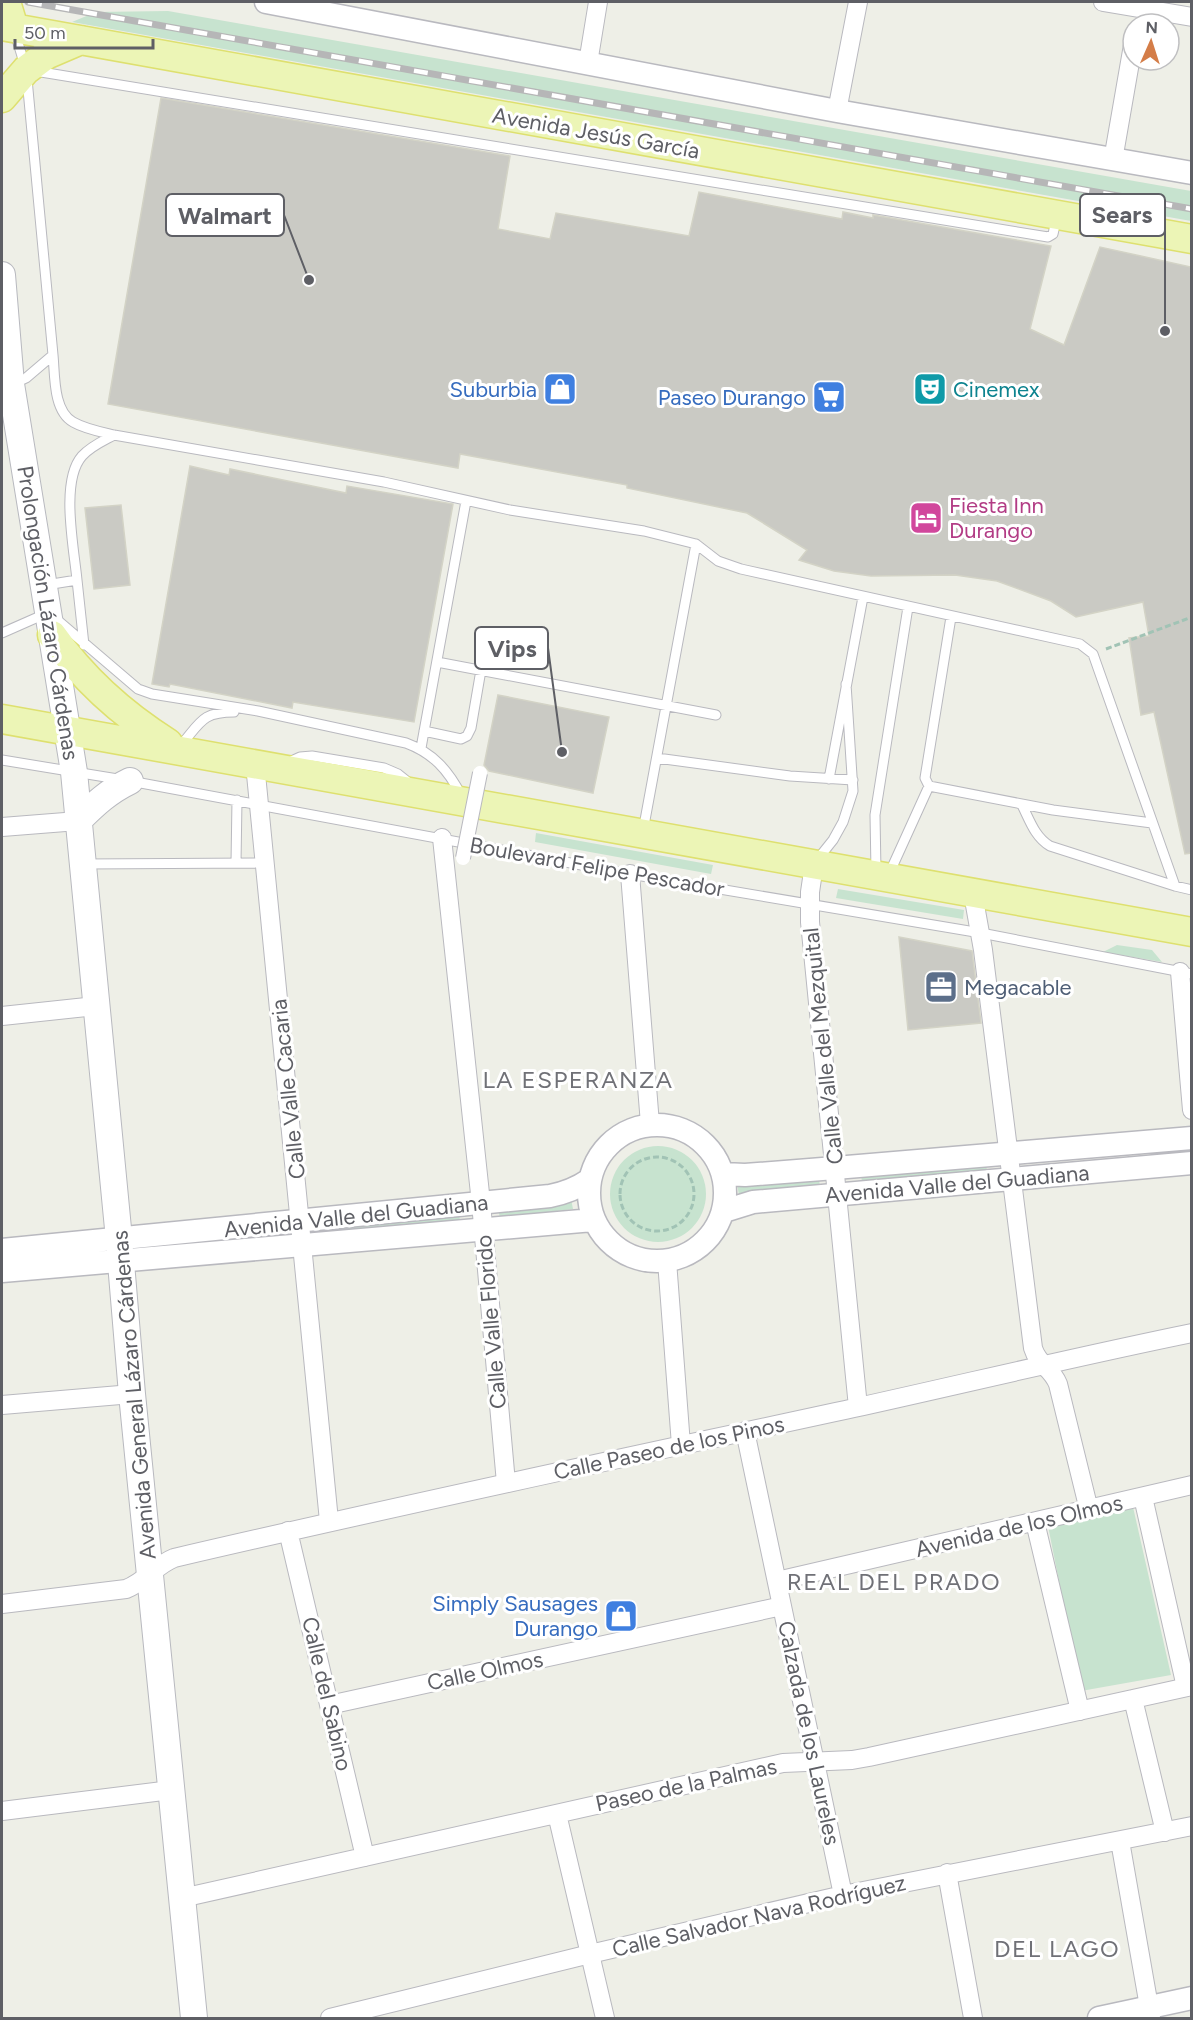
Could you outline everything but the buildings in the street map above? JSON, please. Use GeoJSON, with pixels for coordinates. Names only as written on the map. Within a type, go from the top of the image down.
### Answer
{"type":"FeatureCollection","features":[{"type":"Feature","properties":{"kind":"main road","name":"Avenida Jesús García"},"geometry":{"type":"LineString","coordinates":[[10,10],[81,40],[693,165],[1057,214],[1191,239]]}},
{"type":"Feature","properties":{"kind":"main road"},"geometry":{"type":"LineString","coordinates":[[2,98],[26,70],[46,55],[81,40]]}},
{"type":"Feature","properties":{"kind":"main road","name":"Prolongación Lázaro Cárdenas"},"geometry":{"type":"LineString","coordinates":[[2,276],[6,385],[44,585],[74,772]]}},
{"type":"Feature","properties":{"kind":"main road"},"geometry":{"type":"LineString","coordinates":[[50,624],[74,664],[98,690],[116,706],[177,749]]}},
{"type":"Feature","properties":{"kind":"main road","name":"Boulevard Felipe Pescador"},"geometry":{"type":"LineString","coordinates":[[2,719],[68,729],[1191,933]]}},
{"type":"Feature","properties":{"kind":"main road","name":"Avenida General Lázaro Cárdenas"},"geometry":{"type":"LineString","coordinates":[[74,772],[132,1394],[194,2019]]}},
{"type":"Feature","properties":{"kind":"main road"},"geometry":{"type":"LineString","coordinates":[[78,821],[103,796],[130,781]]}},
{"type":"Feature","properties":{"kind":"street"},"geometry":{"type":"LineString","coordinates":[[266,2],[340,8],[588,63],[837,111],[1191,173]]}},
{"type":"Feature","properties":{"kind":"street"},"geometry":{"type":"LineString","coordinates":[[588,63],[598,2]]}},
{"type":"Feature","properties":{"kind":"street"},"geometry":{"type":"LineString","coordinates":[[837,111],[858,2]]}},
{"type":"Feature","properties":{"kind":"street"},"geometry":{"type":"LineString","coordinates":[[1103,2],[1139,11],[1191,17]]}},
{"type":"Feature","properties":{"kind":"street"},"geometry":{"type":"LineString","coordinates":[[1113,160],[1128,72]]}},
{"type":"Feature","properties":{"kind":"street","name":"Calle Valle Cacaria"},"geometry":{"type":"LineString","coordinates":[[266,766],[259,804],[329,1521]]}},
{"type":"Feature","properties":{"kind":"street"},"geometry":{"type":"LineString","coordinates":[[464,858],[480,773]]}},
{"type":"Feature","properties":{"kind":"street"},"geometry":{"type":"LineString","coordinates":[[2,827],[78,821]]}},
{"type":"Feature","properties":{"kind":"street","name":"Calle Valle Florido"},"geometry":{"type":"LineString","coordinates":[[442,838],[481,1203],[506,1483]]}},
{"type":"Feature","properties":{"kind":"street","name":"Calle Valle del Mezquital"},"geometry":{"type":"LineString","coordinates":[[814,865],[809,905],[858,1407]]}},
{"type":"Feature","properties":{"kind":"street"},"geometry":{"type":"LineString","coordinates":[[630,874],[650,1124]]}},
{"type":"Feature","properties":{"kind":"street"},"geometry":{"type":"LineString","coordinates":[[973,894],[981,933],[1033,1348],[1037,1359],[1051,1371],[1058,1384],[1089,1510]]}},
{"type":"Feature","properties":{"kind":"street"},"geometry":{"type":"LineString","coordinates":[[1186,973],[1191,1110]]}},
{"type":"Feature","properties":{"kind":"street"},"geometry":{"type":"LineString","coordinates":[[2,1016],[96,1006]]}},
{"type":"Feature","properties":{"kind":"street"},"geometry":{"type":"LineString","coordinates":[[650,1124],[674,1126],[695,1136],[713,1152],[723,1174],[726,1192],[724,1211],[716,1229],[703,1244],[686,1255],[667,1261],[649,1261],[631,1257],[615,1248],[593,1220],[589,1207],[589,1180],[596,1159],[610,1142],[628,1130],[650,1124]]}},
{"type":"Feature","properties":{"kind":"street","name":"Avenida Valle del Guadiana"},"geometry":{"type":"LineString","coordinates":[[723,1174],[745,1175],[1191,1138]]}},
{"type":"Feature","properties":{"kind":"street","name":"Avenida Valle del Guadiana"},"geometry":{"type":"LineString","coordinates":[[724,1211],[753,1202],[1191,1163]]}},
{"type":"Feature","properties":{"kind":"street","name":"Avenida Valle del Guadiana"},"geometry":{"type":"LineString","coordinates":[[120,1250],[301,1221],[564,1194],[589,1180]]}},
{"type":"Feature","properties":{"kind":"street","name":"Avenida Valle del Guadiana"},"geometry":{"type":"LineString","coordinates":[[120,1250],[303,1245],[593,1220]]}},
{"type":"Feature","properties":{"kind":"street"},"geometry":{"type":"LineString","coordinates":[[2,1250],[120,1250]]}},
{"type":"Feature","properties":{"kind":"street"},"geometry":{"type":"LineString","coordinates":[[2,1271],[120,1250]]}},
{"type":"Feature","properties":{"kind":"street"},"geometry":{"type":"LineString","coordinates":[[667,1261],[681,1445]]}},
{"type":"Feature","properties":{"kind":"street","name":"Calle Paseo de los Pinos"},"geometry":{"type":"LineString","coordinates":[[2,1604],[126,1589],[136,1586],[165,1561],[174,1557],[329,1521],[1191,1333]]}},
{"type":"Feature","properties":{"kind":"street"},"geometry":{"type":"LineString","coordinates":[[2,1405],[132,1394]]}},
{"type":"Feature","properties":{"kind":"street","name":"Calzada de los Laureles"},"geometry":{"type":"LineString","coordinates":[[745,1431],[843,1895]]}},
{"type":"Feature","properties":{"kind":"street","name":"Avenida de los Olmos"},"geometry":{"type":"LineString","coordinates":[[777,1581],[1191,1485]]}},
{"type":"Feature","properties":{"kind":"street"},"geometry":{"type":"LineString","coordinates":[[1143,1497],[1189,1687]]}},
{"type":"Feature","properties":{"kind":"street"},"geometry":{"type":"LineString","coordinates":[[1035,1522],[1080,1711]]}},
{"type":"Feature","properties":{"kind":"street","name":"Calle del Sabino"},"geometry":{"type":"LineString","coordinates":[[288,1531],[365,1857]]}},
{"type":"Feature","properties":{"kind":"street","name":"Calle Olmos"},"geometry":{"type":"LineString","coordinates":[[329,1705],[782,1606]]}},
{"type":"Feature","properties":{"kind":"street","name":"Paseo de la Palmas"},"geometry":{"type":"LineString","coordinates":[[182,1898],[783,1763],[860,1758],[1189,1687]]}},
{"type":"Feature","properties":{"kind":"street"},"geometry":{"type":"LineString","coordinates":[[1133,1699],[1165,1832]]}},
{"type":"Feature","properties":{"kind":"street"},"geometry":{"type":"LineString","coordinates":[[2,1811],[171,1790]]}},
{"type":"Feature","properties":{"kind":"street"},"geometry":{"type":"LineString","coordinates":[[557,1814],[605,2019]]}},
{"type":"Feature","properties":{"kind":"street","name":"Calle Salvador Nava Rodríguez"},"geometry":{"type":"LineString","coordinates":[[330,2019],[590,1954],[843,1895],[1191,1826]]}},
{"type":"Feature","properties":{"kind":"street"},"geometry":{"type":"LineString","coordinates":[[1120,1841],[1150,2013]]}},
{"type":"Feature","properties":{"kind":"street"},"geometry":{"type":"LineString","coordinates":[[947,1874],[973,2019]]}},
{"type":"Feature","properties":{"kind":"street"},"geometry":{"type":"LineString","coordinates":[[1099,2019],[1150,2013],[1191,1998]]}},
{"type":"Feature","properties":{"kind":"lane"},"geometry":{"type":"LineString","coordinates":[[10,10],[26,70],[53,355],[58,400],[64,415],[76,424],[114,435],[384,482],[510,510],[644,531],[696,544],[725,564],[863,597],[1075,643],[1093,654],[1174,886]]}},
{"type":"Feature","properties":{"kind":"lane"},"geometry":{"type":"LineString","coordinates":[[26,70],[693,165]]}},
{"type":"Feature","properties":{"kind":"lane"},"geometry":{"type":"LineString","coordinates":[[6,385],[26,378],[53,355]]}},
{"type":"Feature","properties":{"kind":"lane"},"geometry":{"type":"LineString","coordinates":[[84,645],[69,499],[71,477],[75,465],[82,456],[92,447],[114,435]]}},
{"type":"Feature","properties":{"kind":"lane"},"geometry":{"type":"LineString","coordinates":[[421,748],[466,501]]}},
{"type":"Feature","properties":{"kind":"lane"},"geometry":{"type":"LineString","coordinates":[[642,835],[696,544]]}},
{"type":"Feature","properties":{"kind":"lane"},"geometry":{"type":"LineString","coordinates":[[44,585],[77,580]]}},
{"type":"Feature","properties":{"kind":"lane"},"geometry":{"type":"LineString","coordinates":[[829,779],[863,597]]}},
{"type":"Feature","properties":{"kind":"lane"},"geometry":{"type":"LineString","coordinates":[[881,878],[875,815],[908,607]]}},
{"type":"Feature","properties":{"kind":"lane"},"geometry":{"type":"LineString","coordinates":[[881,878],[927,782],[951,616]]}},
{"type":"Feature","properties":{"kind":"lane"},"geometry":{"type":"LineString","coordinates":[[2,633],[50,624],[84,645],[138,689],[152,694],[258,711],[382,737],[421,748],[441,764],[452,777],[465,802]]}},
{"type":"Feature","properties":{"kind":"lane"},"geometry":{"type":"LineString","coordinates":[[437,662],[716,715]]}},
{"type":"Feature","properties":{"kind":"lane"},"geometry":{"type":"LineString","coordinates":[[424,730],[461,739],[467,736],[471,728],[481,670]]}},
{"type":"Feature","properties":{"kind":"lane"},"geometry":{"type":"LineString","coordinates":[[814,865],[843,822],[853,791],[846,684]]}},
{"type":"Feature","properties":{"kind":"lane"},"geometry":{"type":"LineString","coordinates":[[177,749],[206,717],[221,712],[258,711]]}},
{"type":"Feature","properties":{"kind":"lane"},"geometry":{"type":"LineString","coordinates":[[657,758],[790,776],[853,780]]}},
{"type":"Feature","properties":{"kind":"lane","name":"Boulevard Felipe Pescador"},"geometry":{"type":"LineString","coordinates":[[2,760],[259,804],[630,874],[981,933],[1186,973]]}},
{"type":"Feature","properties":{"kind":"lane"},"geometry":{"type":"LineString","coordinates":[[927,782],[1022,805],[1152,823]]}},
{"type":"Feature","properties":{"kind":"lane"},"geometry":{"type":"LineString","coordinates":[[236,863],[237,801]]}},
{"type":"Feature","properties":{"kind":"lane"},"geometry":{"type":"LineString","coordinates":[[1022,805],[1042,842],[1191,890]]}},
{"type":"Feature","properties":{"kind":"lane"},"geometry":{"type":"LineString","coordinates":[[82,864],[265,863]]}},
{"type":"Feature","properties":{"kind":"path"},"geometry":{"type":"LineString","coordinates":[[1093,654],[1191,617]]}},
{"type":"Feature","properties":{"kind":"path"},"geometry":{"type":"LineString","coordinates":[[651,1158],[663,1158],[674,1161],[684,1168],[694,1189],[689,1213],[681,1222],[658,1231],[645,1229],[634,1223],[621,1202],[620,1189],[630,1168],[651,1158]]}},
{"type":"Feature","properties":{"kind":"green space"},"geometry":{"type":"Polygon","coordinates":[[[168,11],[1191,191],[1191,221],[72,22],[96,12],[168,11]]]}},
{"type":"Feature","properties":{"kind":"green space"},"geometry":{"type":"Polygon","coordinates":[[[536,833],[713,865],[711,874],[535,842],[536,833]]]}},
{"type":"Feature","properties":{"kind":"green space"},"geometry":{"type":"Polygon","coordinates":[[[838,889],[964,910],[963,919],[836,898],[838,889]]]}},
{"type":"Feature","properties":{"kind":"green space"},"geometry":{"type":"Polygon","coordinates":[[[1117,945],[1152,950],[1162,962],[1103,952],[1117,945]]]}},
{"type":"Feature","properties":{"kind":"green space"},"geometry":{"type":"Polygon","coordinates":[[[658,1146],[676,1149],[692,1160],[703,1176],[706,1194],[703,1212],[692,1228],[676,1239],[658,1242],[640,1239],[624,1228],[613,1212],[610,1194],[613,1176],[624,1160],[640,1149],[658,1146]]]}},
{"type":"Feature","properties":{"kind":"green space"},"geometry":{"type":"Polygon","coordinates":[[[986,1165],[988,1176],[863,1186],[861,1176],[986,1165]]]}},
{"type":"Feature","properties":{"kind":"green space"},"geometry":{"type":"Polygon","coordinates":[[[819,1178],[820,1188],[739,1195],[737,1184],[819,1178]]]}},
{"type":"Feature","properties":{"kind":"green space"},"geometry":{"type":"Polygon","coordinates":[[[571,1199],[573,1209],[500,1218],[498,1208],[571,1199]]]}},
{"type":"Feature","properties":{"kind":"green space"},"geometry":{"type":"Polygon","coordinates":[[[459,1212],[460,1223],[329,1237],[328,1226],[459,1212]]]}},
{"type":"Feature","properties":{"kind":"green space"},"geometry":{"type":"Polygon","coordinates":[[[1133,1507],[1171,1675],[1081,1691],[1048,1526],[1133,1507]]]}},
{"type":"Feature","properties":{"kind":"railway"},"geometry":{"type":"LineString","coordinates":[[28,2],[1192,209]]}},
{"type":"Feature","properties":{"kind":"place","name":"Walmart"},"geometry":{"type":"Point","coordinates":[309,280]}},
{"type":"Feature","properties":{"kind":"place","name":"Sears"},"geometry":{"type":"Point","coordinates":[1165,331]}},
{"type":"Feature","properties":{"kind":"place","name":"Suburbia"},"geometry":{"type":"Point","coordinates":[560,389]}},
{"type":"Feature","properties":{"kind":"place","name":"Cinemex"},"geometry":{"type":"Point","coordinates":[930,389]}},
{"type":"Feature","properties":{"kind":"place","name":"Paseo Durango"},"geometry":{"type":"Point","coordinates":[829,397]}},
{"type":"Feature","properties":{"kind":"place","name":"Fiesta Inn Durango"},"geometry":{"type":"Point","coordinates":[926,518]}},
{"type":"Feature","properties":{"kind":"place","name":"Vips"},"geometry":{"type":"Point","coordinates":[562,752]}},
{"type":"Feature","properties":{"kind":"place","name":"Megacable"},"geometry":{"type":"Point","coordinates":[941,987]}},
{"type":"Feature","properties":{"kind":"place","name":"Simply Sausages Durango"},"geometry":{"type":"Point","coordinates":[621,1616]}},
{"type":"Feature","properties":{"kind":"district","name":"LA ESPERANZA"},"geometry":{"type":"Point","coordinates":[578,1079]}},
{"type":"Feature","properties":{"kind":"district","name":"REAL DEL PRADO"},"geometry":{"type":"Point","coordinates":[894,1581]}},
{"type":"Feature","properties":{"kind":"district","name":"DEL LAGO"},"geometry":{"type":"Point","coordinates":[1057,1948]}}]}
